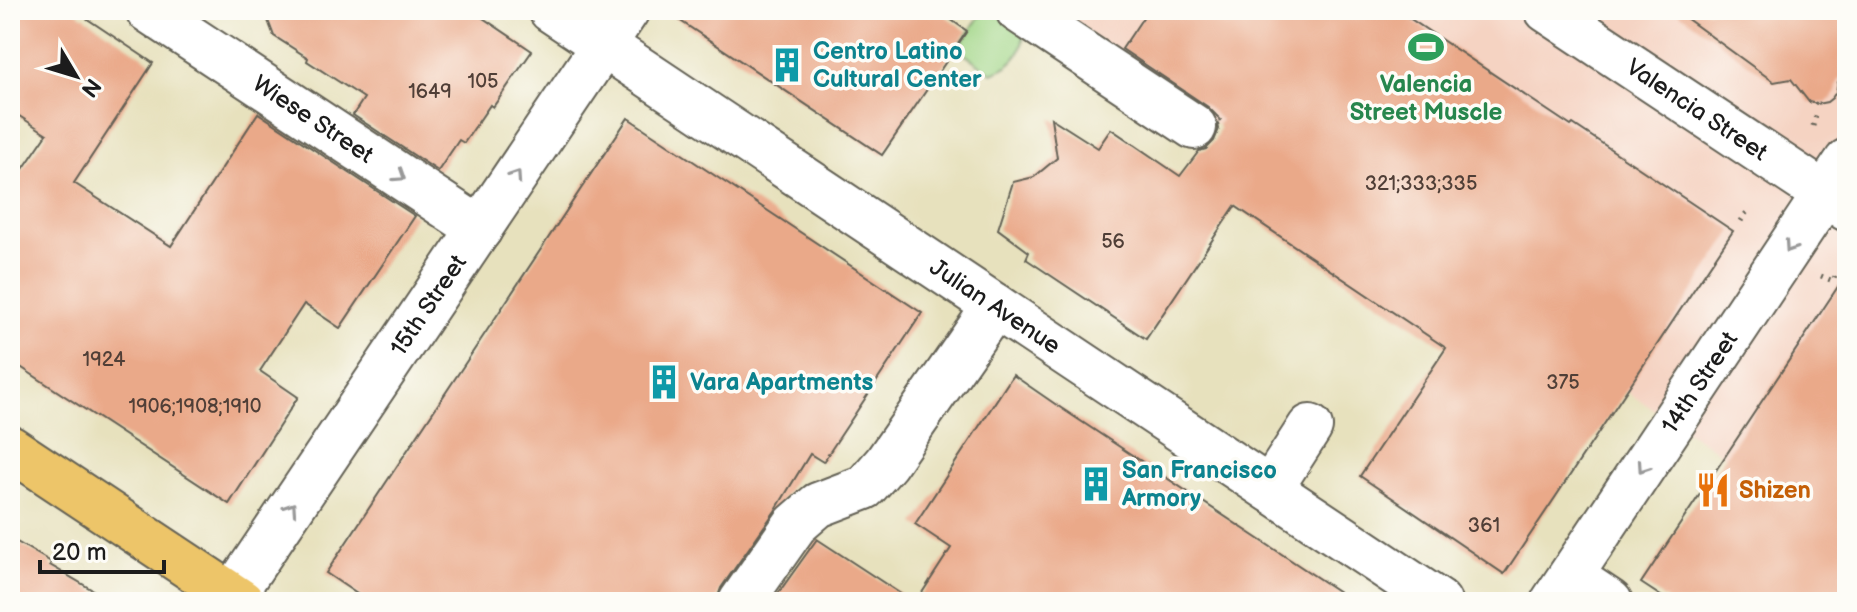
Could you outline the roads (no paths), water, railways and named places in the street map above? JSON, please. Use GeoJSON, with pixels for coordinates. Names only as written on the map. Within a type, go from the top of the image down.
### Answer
{"type":"FeatureCollection","features":[{"type":"Feature","properties":{"kind":"main road"},"geometry":{"type":"LineString","coordinates":[[10,448],[234,600]]}},
{"type":"Feature","properties":{"kind":"street","name":"Wiese Street"},"geometry":{"type":"LineString","coordinates":[[148,10],[216,75],[480,229]]}},
{"type":"Feature","properties":{"kind":"street","name":"Julian Avenue"},"geometry":{"type":"LineString","coordinates":[[551,10],[1439,602]]}},
{"type":"Feature","properties":{"kind":"street","name":"15th Street"},"geometry":{"type":"LineString","coordinates":[[234,600],[627,10]]}},
{"type":"Feature","properties":{"kind":"street"},"geometry":{"type":"LineString","coordinates":[[1018,10],[1194,127]]}},
{"type":"Feature","properties":{"kind":"street","name":"Valencia Street"},"geometry":{"type":"LineString","coordinates":[[1547,10],[1840,188]]}},
{"type":"Feature","properties":{"kind":"street","name":"14th Street"},"geometry":{"type":"LineString","coordinates":[[1562,589],[1840,188]]}},
{"type":"Feature","properties":{"kind":"street"},"geometry":{"type":"LineString","coordinates":[[741,602],[795,525],[818,505],[865,487],[894,451],[995,306]]}},
{"type":"Feature","properties":{"kind":"street"},"geometry":{"type":"LineString","coordinates":[[1270,489],[1310,427]]}},
{"type":"Feature","properties":{"kind":"street"},"geometry":{"type":"LineString","coordinates":[[1562,589],[1610,602]]}},
{"type":"Feature","properties":{"kind":"place","name":"Valencia Street Muscle"},"geometry":{"type":"Point","coordinates":[1426,47]}},
{"type":"Feature","properties":{"kind":"place","name":"Centro Latino Cultural Center"},"geometry":{"type":"Point","coordinates":[787,65]}},
{"type":"Feature","properties":{"kind":"place","name":"Vara Apartments"},"geometry":{"type":"Point","coordinates":[664,382]}},
{"type":"Feature","properties":{"kind":"place","name":"San Francisco Armory"},"geometry":{"type":"Point","coordinates":[1096,484]}},
{"type":"Feature","properties":{"kind":"place","name":"Shizen"},"geometry":{"type":"Point","coordinates":[1713,490]}}]}
